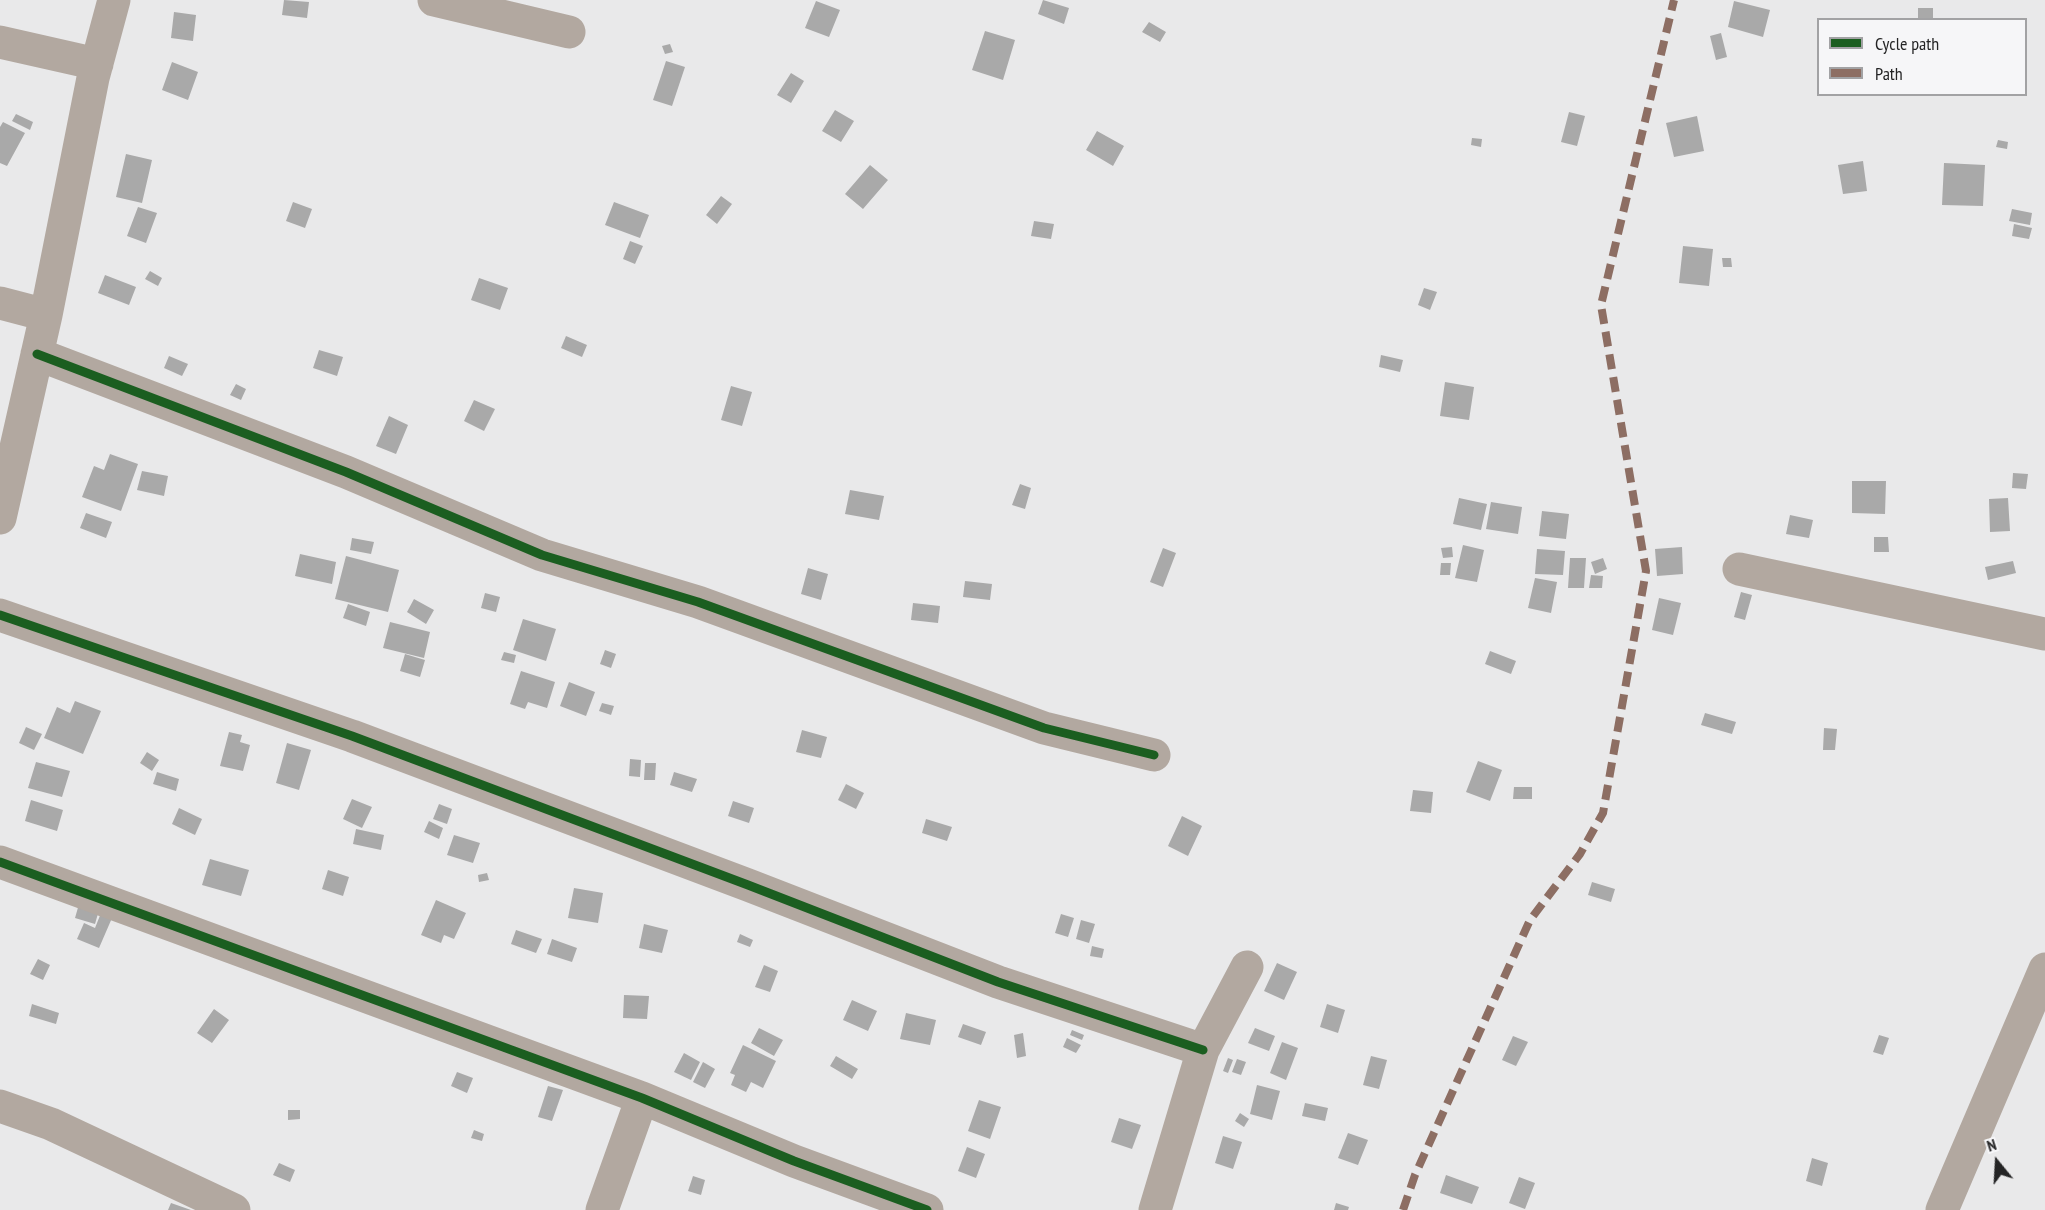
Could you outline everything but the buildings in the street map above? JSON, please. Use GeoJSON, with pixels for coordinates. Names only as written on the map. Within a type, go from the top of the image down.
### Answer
{"type":"FeatureCollection","features":[{"type":"Feature","properties":{"kind":"street"},"geometry":{"type":"LineString","coordinates":[[0,518],[46,315],[97,64],[114,0]]}},
{"type":"Feature","properties":{"kind":"street"},"geometry":{"type":"LineString","coordinates":[[434,0],[568,32]]}},
{"type":"Feature","properties":{"kind":"street"},"geometry":{"type":"LineString","coordinates":[[0,42],[97,64]]}},
{"type":"Feature","properties":{"kind":"street"},"geometry":{"type":"LineString","coordinates":[[0,303],[46,315]]}},
{"type":"Feature","properties":{"kind":"street"},"geometry":{"type":"LineString","coordinates":[[37,354],[346,472],[542,555],[698,602],[1044,728],[1154,755]]}},
{"type":"Feature","properties":{"kind":"street"},"geometry":{"type":"LineString","coordinates":[[1739,569],[2045,634]]}},
{"type":"Feature","properties":{"kind":"street"},"geometry":{"type":"LineString","coordinates":[[0,615],[363,740],[998,982],[1203,1050]]}},
{"type":"Feature","properties":{"kind":"street"},"geometry":{"type":"LineString","coordinates":[[0,862],[642,1098],[794,1161],[927,1210]]}},
{"type":"Feature","properties":{"kind":"street"},"geometry":{"type":"LineString","coordinates":[[1155,1210],[1203,1050],[1247,967]]}},
{"type":"Feature","properties":{"kind":"street"},"geometry":{"type":"LineString","coordinates":[[1942,1210],[2045,969]]}},
{"type":"Feature","properties":{"kind":"street"},"geometry":{"type":"LineString","coordinates":[[602,1210],[642,1098]]}},
{"type":"Feature","properties":{"kind":"street"},"geometry":{"type":"LineString","coordinates":[[0,1106],[51,1124],[234,1210]]}},
{"type":"Feature","properties":{"kind":"marked path"},"geometry":{"type":"LineString","coordinates":[[1403,1210],[1415,1175],[1530,920],[1580,854],[1603,813],[1646,571],[1601,305],[1674,0]]}},
{"type":"Feature","properties":{"kind":"cycle path"},"geometry":{"type":"LineString","coordinates":[[37,354],[346,472],[542,555],[698,602],[1044,728],[1154,755]]}},
{"type":"Feature","properties":{"kind":"cycle path"},"geometry":{"type":"LineString","coordinates":[[0,615],[352,736],[998,982],[1203,1050]]}},
{"type":"Feature","properties":{"kind":"cycle path"},"geometry":{"type":"LineString","coordinates":[[0,862],[642,1098],[794,1161],[927,1210]]}}]}
